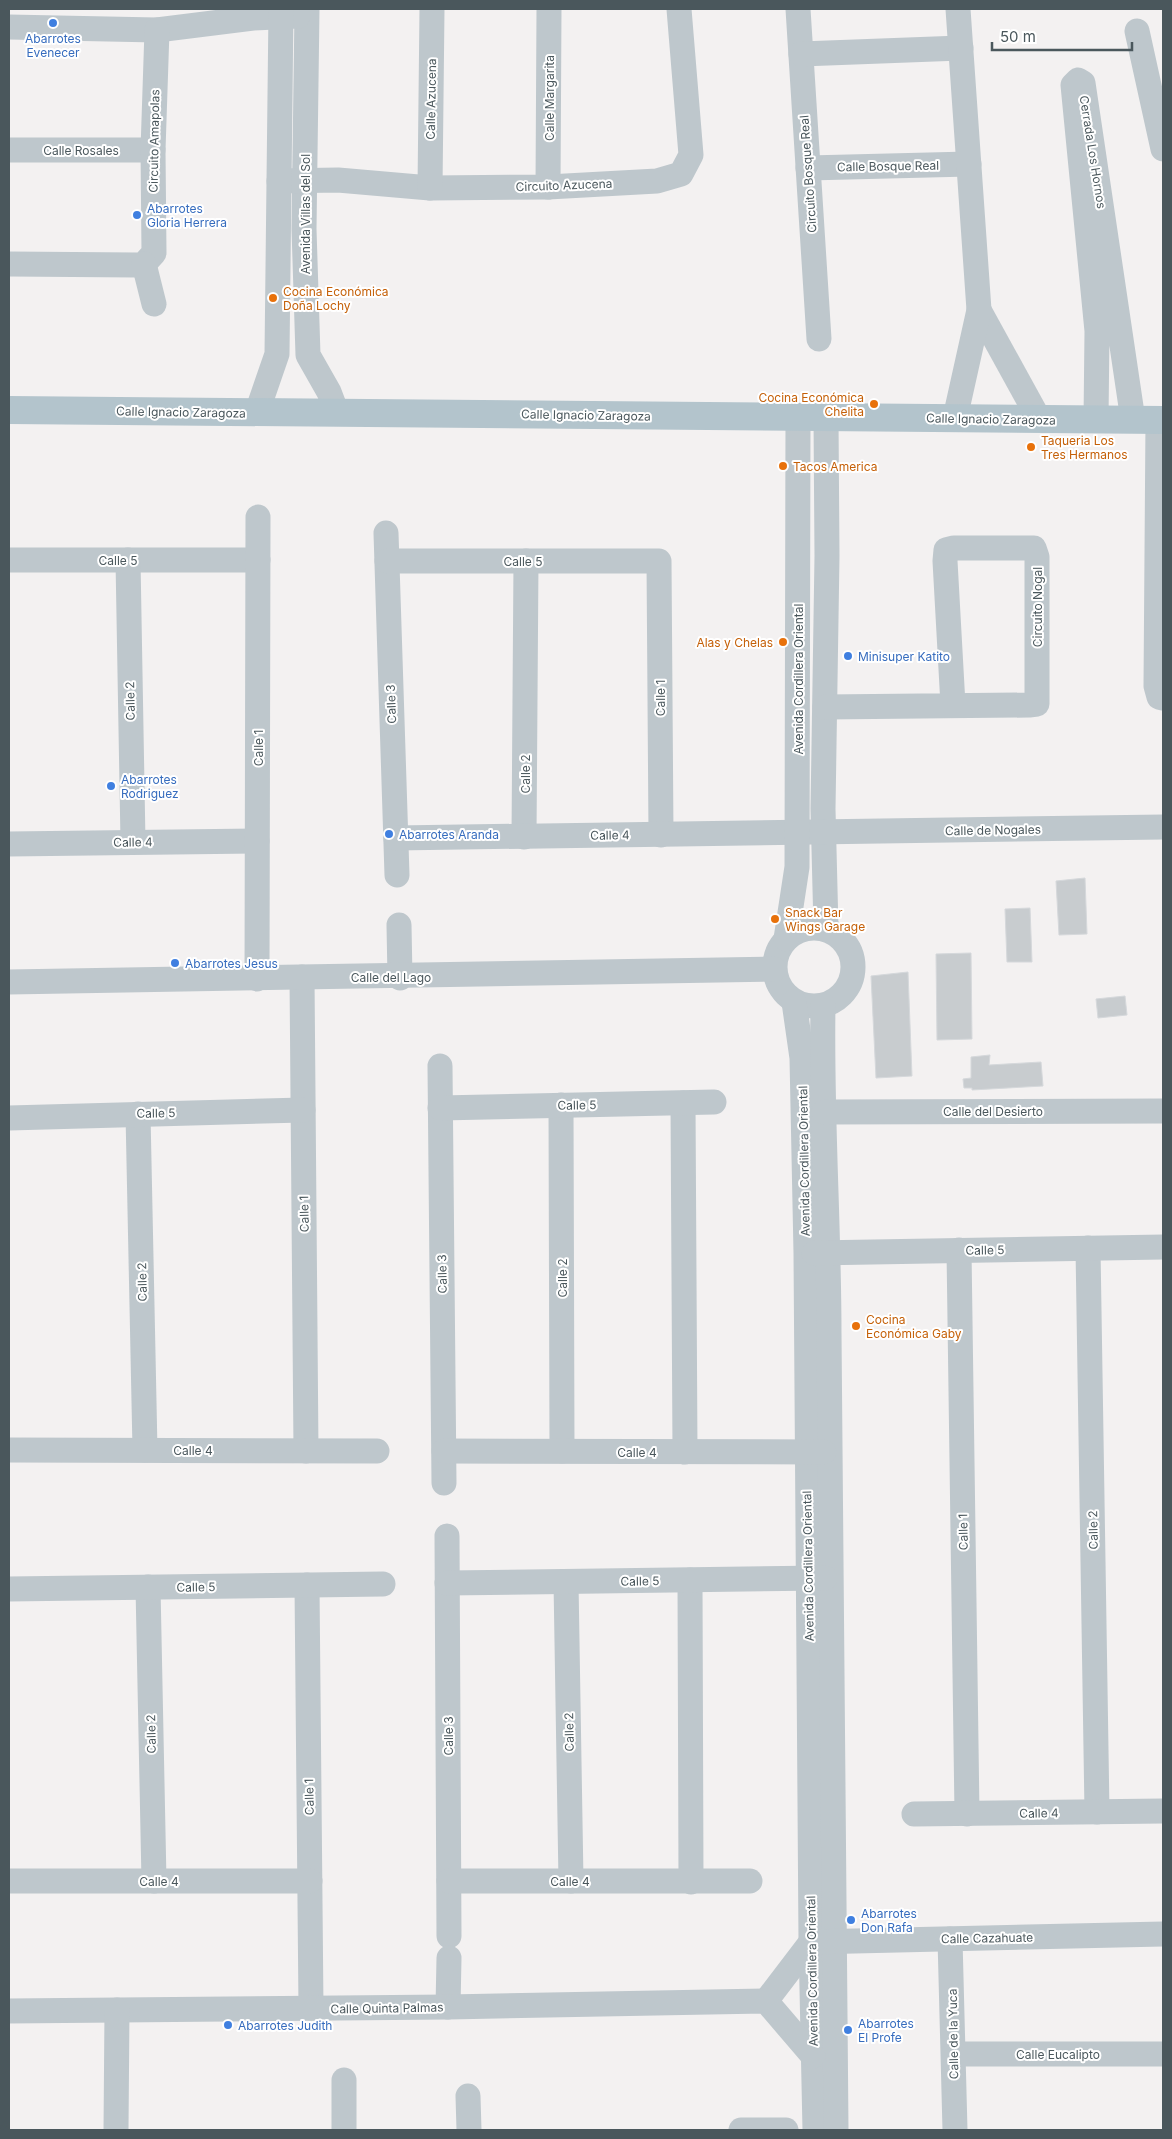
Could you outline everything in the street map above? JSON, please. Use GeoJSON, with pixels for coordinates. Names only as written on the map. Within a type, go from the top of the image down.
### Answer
{"type":"FeatureCollection","features":[{"type":"Feature","properties":{"kind":"main road","name":"Calle Ignacio Zaragoza"},"geometry":{"type":"LineString","coordinates":[[9,410],[1151,420]]}},
{"type":"Feature","properties":{"kind":"street","name":"Calle Azucena"},"geometry":{"type":"LineString","coordinates":[[430,188],[432,9]]}},
{"type":"Feature","properties":{"kind":"street","name":"Calle Margarita"},"geometry":{"type":"LineString","coordinates":[[548,187],[549,9]]}},
{"type":"Feature","properties":{"kind":"street","name":"Circuito Azucena"},"geometry":{"type":"LineString","coordinates":[[279,181],[338,180],[430,188],[548,187],[657,181],[681,174],[691,155],[679,9]]}},
{"type":"Feature","properties":{"kind":"street","name":"Circuito Bosque Real"},"geometry":{"type":"LineString","coordinates":[[798,9],[819,339]]}},
{"type":"Feature","properties":{"kind":"street"},"geometry":{"type":"LineString","coordinates":[[955,418],[979,310],[958,9]]}},
{"type":"Feature","properties":{"kind":"street"},"geometry":{"type":"LineString","coordinates":[[9,27],[156,30],[281,13],[306,12]]}},
{"type":"Feature","properties":{"kind":"street","name":"Avenida Villas del Sol"},"geometry":{"type":"LineString","coordinates":[[306,12],[305,181],[308,354],[329,392],[337,413]]}},
{"type":"Feature","properties":{"kind":"street","name":"Avenida Villas del Sol"},"geometry":{"type":"LineString","coordinates":[[257,412],[277,354],[281,13]]}},
{"type":"Feature","properties":{"kind":"street","name":"Circuito Amapolas"},"geometry":{"type":"LineString","coordinates":[[144,264],[154,253],[153,150],[156,30]]}},
{"type":"Feature","properties":{"kind":"street"},"geometry":{"type":"LineString","coordinates":[[1137,31],[1163,149]]}},
{"type":"Feature","properties":{"kind":"street"},"geometry":{"type":"LineString","coordinates":[[801,54],[961,48]]}},
{"type":"Feature","properties":{"kind":"street","name":"Cerrada Los Hornos"},"geometry":{"type":"LineString","coordinates":[[1096,420],[1108,330],[1083,83],[1078,80],[1073,85],[1108,330],[1151,420],[1160,541],[1156,686],[1159,696],[1163,698]]}},
{"type":"Feature","properties":{"kind":"street","name":"Calle Rosales"},"geometry":{"type":"LineString","coordinates":[[9,150],[153,150]]}},
{"type":"Feature","properties":{"kind":"street","name":"Calle Bosque Real"},"geometry":{"type":"LineString","coordinates":[[808,168],[969,164]]}},
{"type":"Feature","properties":{"kind":"street"},"geometry":{"type":"LineString","coordinates":[[9,264],[144,264],[154,304]]}},
{"type":"Feature","properties":{"kind":"street"},"geometry":{"type":"LineString","coordinates":[[979,310],[1039,419]]}},
{"type":"Feature","properties":{"kind":"street"},"geometry":{"type":"LineString","coordinates":[[277,354],[308,354]]}},
{"type":"Feature","properties":{"kind":"street","name":"Avenida Cordillera Oriental"},"geometry":{"type":"LineString","coordinates":[[786,939],[798,867],[798,417]]}},
{"type":"Feature","properties":{"kind":"street","name":"Avenida Cordillera Oriental"},"geometry":{"type":"LineString","coordinates":[[826,418],[827,556],[823,832],[826,929]]}},
{"type":"Feature","properties":{"kind":"street","name":"Calle 1"},"geometry":{"type":"LineString","coordinates":[[257,979],[258,517]]}},
{"type":"Feature","properties":{"kind":"street","name":"Calle 3"},"geometry":{"type":"LineString","coordinates":[[386,534],[397,874]]}},
{"type":"Feature","properties":{"kind":"street","name":"Circuito Nogal"},"geometry":{"type":"LineString","coordinates":[[824,707],[1038,704],[1037,557],[1034,548],[954,548],[946,550],[953,705]]}},
{"type":"Feature","properties":{"kind":"street"},"geometry":{"type":"LineString","coordinates":[[798,555],[827,556]]}},
{"type":"Feature","properties":{"kind":"street","name":"Calle 5"},"geometry":{"type":"LineString","coordinates":[[9,560],[258,560]]}},
{"type":"Feature","properties":{"kind":"street","name":"Calle 2"},"geometry":{"type":"LineString","coordinates":[[128,560],[133,842]]}},
{"type":"Feature","properties":{"kind":"street","name":"Calle 5"},"geometry":{"type":"LineString","coordinates":[[387,561],[659,561]]}},
{"type":"Feature","properties":{"kind":"street","name":"Calle 2"},"geometry":{"type":"LineString","coordinates":[[524,837],[526,561]]}},
{"type":"Feature","properties":{"kind":"street","name":"Calle 1"},"geometry":{"type":"LineString","coordinates":[[659,561],[661,834]]}},
{"type":"Feature","properties":{"kind":"street","name":"Calle de Nogales"},"geometry":{"type":"LineString","coordinates":[[823,832],[1163,827]]}},
{"type":"Feature","properties":{"kind":"street","name":"Calle 4"},"geometry":{"type":"LineString","coordinates":[[396,838],[823,832]]}},
{"type":"Feature","properties":{"kind":"street","name":"Calle 4"},"geometry":{"type":"LineString","coordinates":[[9,844],[257,840]]}},
{"type":"Feature","properties":{"kind":"street"},"geometry":{"type":"LineString","coordinates":[[399,925],[400,978]]}},
{"type":"Feature","properties":{"kind":"street"},"geometry":{"type":"LineString","coordinates":[[812,927],[826,929],[839,936],[848,948],[853,961],[852,976],[846,990],[836,1000],[823,1006],[808,1006],[794,1002],[776,980],[774,969],[778,951],[786,939],[798,931],[812,927]]}},
{"type":"Feature","properties":{"kind":"street","name":"Calle del Lago"},"geometry":{"type":"LineString","coordinates":[[9,982],[302,977],[400,978],[774,969]]}},
{"type":"Feature","properties":{"kind":"street","name":"Calle 1"},"geometry":{"type":"LineString","coordinates":[[302,977],[306,1451]]}},
{"type":"Feature","properties":{"kind":"street","name":"Avenida Cordillera Oriental"},"geometry":{"type":"LineString","coordinates":[[794,1002],[802,1058],[818,1253]]}},
{"type":"Feature","properties":{"kind":"street","name":"Avenida Cordillera Oriental"},"geometry":{"type":"LineString","coordinates":[[819,2130],[814,2056],[823,1942],[808,1578],[819,1452],[818,1253],[824,1112],[823,1006]]}},
{"type":"Feature","properties":{"kind":"street","name":"Calle 3"},"geometry":{"type":"LineString","coordinates":[[440,1066],[444,1483]]}},
{"type":"Feature","properties":{"kind":"street","name":"Calle 5"},"geometry":{"type":"LineString","coordinates":[[440,1108],[714,1102]]}},
{"type":"Feature","properties":{"kind":"street"},"geometry":{"type":"LineString","coordinates":[[683,1103],[685,1452]]}},
{"type":"Feature","properties":{"kind":"street","name":"Calle 2"},"geometry":{"type":"LineString","coordinates":[[561,1105],[562,1451]]}},
{"type":"Feature","properties":{"kind":"street","name":"Calle 5"},"geometry":{"type":"LineString","coordinates":[[9,1118],[303,1110]]}},
{"type":"Feature","properties":{"kind":"street","name":"Calle del Desierto"},"geometry":{"type":"LineString","coordinates":[[824,1112],[1163,1111]]}},
{"type":"Feature","properties":{"kind":"street","name":"Calle 2"},"geometry":{"type":"LineString","coordinates":[[138,1114],[145,1450]]}},
{"type":"Feature","properties":{"kind":"street","name":"Calle 5"},"geometry":{"type":"LineString","coordinates":[[818,1253],[1163,1247]]}},
{"type":"Feature","properties":{"kind":"street","name":"Calle 2"},"geometry":{"type":"LineString","coordinates":[[1088,1248],[1097,1812]]}},
{"type":"Feature","properties":{"kind":"street","name":"Calle 1"},"geometry":{"type":"LineString","coordinates":[[959,1250],[967,1814]]}},
{"type":"Feature","properties":{"kind":"street","name":"Calle 4"},"geometry":{"type":"LineString","coordinates":[[9,1450],[377,1451]]}},
{"type":"Feature","properties":{"kind":"street","name":"Calle 4"},"geometry":{"type":"LineString","coordinates":[[444,1451],[819,1452]]}},
{"type":"Feature","properties":{"kind":"street","name":"Avenida Cordillera Oriental"},"geometry":{"type":"LineString","coordinates":[[819,1452],[833,1578],[819,2130]]}},
{"type":"Feature","properties":{"kind":"street","name":"Calle 3"},"geometry":{"type":"LineString","coordinates":[[447,1536],[448,2007]]}},
{"type":"Feature","properties":{"kind":"street","name":"Calle 5"},"geometry":{"type":"LineString","coordinates":[[447,1583],[833,1578]]}},
{"type":"Feature","properties":{"kind":"street"},"geometry":{"type":"LineString","coordinates":[[690,1580],[690,1882]]}},
{"type":"Feature","properties":{"kind":"street","name":"Calle 2"},"geometry":{"type":"LineString","coordinates":[[566,1582],[571,1882]]}},
{"type":"Feature","properties":{"kind":"street","name":"Calle 5"},"geometry":{"type":"LineString","coordinates":[[9,1589],[383,1584]]}},
{"type":"Feature","properties":{"kind":"street","name":"Calle 1"},"geometry":{"type":"LineString","coordinates":[[307,1585],[311,2008]]}},
{"type":"Feature","properties":{"kind":"street","name":"Calle 2"},"geometry":{"type":"LineString","coordinates":[[148,1587],[154,1881]]}},
{"type":"Feature","properties":{"kind":"street","name":"Calle 4"},"geometry":{"type":"LineString","coordinates":[[914,1814],[1163,1811]]}},
{"type":"Feature","properties":{"kind":"street","name":"Calle 4"},"geometry":{"type":"LineString","coordinates":[[9,1881],[310,1881]]}},
{"type":"Feature","properties":{"kind":"street","name":"Calle 4"},"geometry":{"type":"LineString","coordinates":[[449,1881],[750,1881]]}},
{"type":"Feature","properties":{"kind":"street","name":"Calle Cazahuate"},"geometry":{"type":"LineString","coordinates":[[823,1942],[1163,1934]]}},
{"type":"Feature","properties":{"kind":"street","name":"Calle de la Yuca"},"geometry":{"type":"LineString","coordinates":[[950,1939],[954,2054],[954,2130]]}},
{"type":"Feature","properties":{"kind":"street"},"geometry":{"type":"LineString","coordinates":[[814,2056],[766,2001],[823,1942]]}},
{"type":"Feature","properties":{"kind":"street","name":"Calle Quinta Palmas"},"geometry":{"type":"LineString","coordinates":[[9,2011],[448,2007],[766,2001]]}},
{"type":"Feature","properties":{"kind":"street"},"geometry":{"type":"LineString","coordinates":[[116,2130],[117,2010]]}},
{"type":"Feature","properties":{"kind":"street","name":"Calle Eucalipto"},"geometry":{"type":"LineString","coordinates":[[954,2054],[1163,2054]]}},
{"type":"Feature","properties":{"kind":"street"},"geometry":{"type":"LineString","coordinates":[[344,2080],[344,2130]]}},
{"type":"Feature","properties":{"kind":"street"},"geometry":{"type":"LineString","coordinates":[[468,2096],[469,2130]]}},
{"type":"Feature","properties":{"kind":"street"},"geometry":{"type":"LineString","coordinates":[[741,2130],[786,2130]]}},
{"type":"Feature","properties":{"kind":"building"},"geometry":{"type":"Polygon","coordinates":[[[1085,878],[1087,934],[1059,935],[1056,881],[1085,878]]]}},
{"type":"Feature","properties":{"kind":"building"},"geometry":{"type":"Polygon","coordinates":[[[1030,908],[1032,962],[1007,962],[1005,909],[1030,908]]]}},
{"type":"Feature","properties":{"kind":"building"},"geometry":{"type":"Polygon","coordinates":[[[971,953],[972,1039],[937,1040],[936,954],[971,953]]]}},
{"type":"Feature","properties":{"kind":"building"},"geometry":{"type":"Polygon","coordinates":[[[908,972],[912,1076],[876,1078],[871,976],[908,972]]]}},
{"type":"Feature","properties":{"kind":"building"},"geometry":{"type":"Polygon","coordinates":[[[1125,996],[1127,1015],[1098,1018],[1096,999],[1125,996]]]}},
{"type":"Feature","properties":{"kind":"building"},"geometry":{"type":"Polygon","coordinates":[[[990,1055],[989,1065],[1041,1062],[1043,1086],[972,1090],[972,1088],[964,1088],[963,1079],[971,1078],[971,1057],[990,1055]]]}},
{"type":"Feature","properties":{"kind":"place","name":"Abarrotes Evenecer"},"geometry":{"type":"Point","coordinates":[53,23]}},
{"type":"Feature","properties":{"kind":"place","name":"Abarrotes Gloria Herrera"},"geometry":{"type":"Point","coordinates":[137,215]}},
{"type":"Feature","properties":{"kind":"place","name":"Cocina Económica Doña Lochy"},"geometry":{"type":"Point","coordinates":[273,298]}},
{"type":"Feature","properties":{"kind":"place","name":"Cocina Económica Chelita"},"geometry":{"type":"Point","coordinates":[874,404]}},
{"type":"Feature","properties":{"kind":"place","name":"Taqueria Los Tres Hermanos"},"geometry":{"type":"Point","coordinates":[1031,447]}},
{"type":"Feature","properties":{"kind":"place","name":"Tacos America"},"geometry":{"type":"Point","coordinates":[783,466]}},
{"type":"Feature","properties":{"kind":"place","name":"Alas y Chelas"},"geometry":{"type":"Point","coordinates":[783,642]}},
{"type":"Feature","properties":{"kind":"place","name":"Minisuper Katito"},"geometry":{"type":"Point","coordinates":[848,656]}},
{"type":"Feature","properties":{"kind":"place","name":"Abarrotes Rodriguez"},"geometry":{"type":"Point","coordinates":[111,786]}},
{"type":"Feature","properties":{"kind":"place","name":"Abarrotes Aranda"},"geometry":{"type":"Point","coordinates":[389,834]}},
{"type":"Feature","properties":{"kind":"place","name":"Snack Bar Wings Garage"},"geometry":{"type":"Point","coordinates":[775,919]}},
{"type":"Feature","properties":{"kind":"place","name":"Abarrotes Jesus"},"geometry":{"type":"Point","coordinates":[175,963]}},
{"type":"Feature","properties":{"kind":"place","name":"Cocina Económica Gaby"},"geometry":{"type":"Point","coordinates":[856,1326]}},
{"type":"Feature","properties":{"kind":"place","name":"Abarrotes Don Rafa"},"geometry":{"type":"Point","coordinates":[851,1920]}},
{"type":"Feature","properties":{"kind":"place","name":"Abarrotes Judith"},"geometry":{"type":"Point","coordinates":[228,2025]}},
{"type":"Feature","properties":{"kind":"place","name":"Abarrotes El Profe"},"geometry":{"type":"Point","coordinates":[848,2030]}}]}
